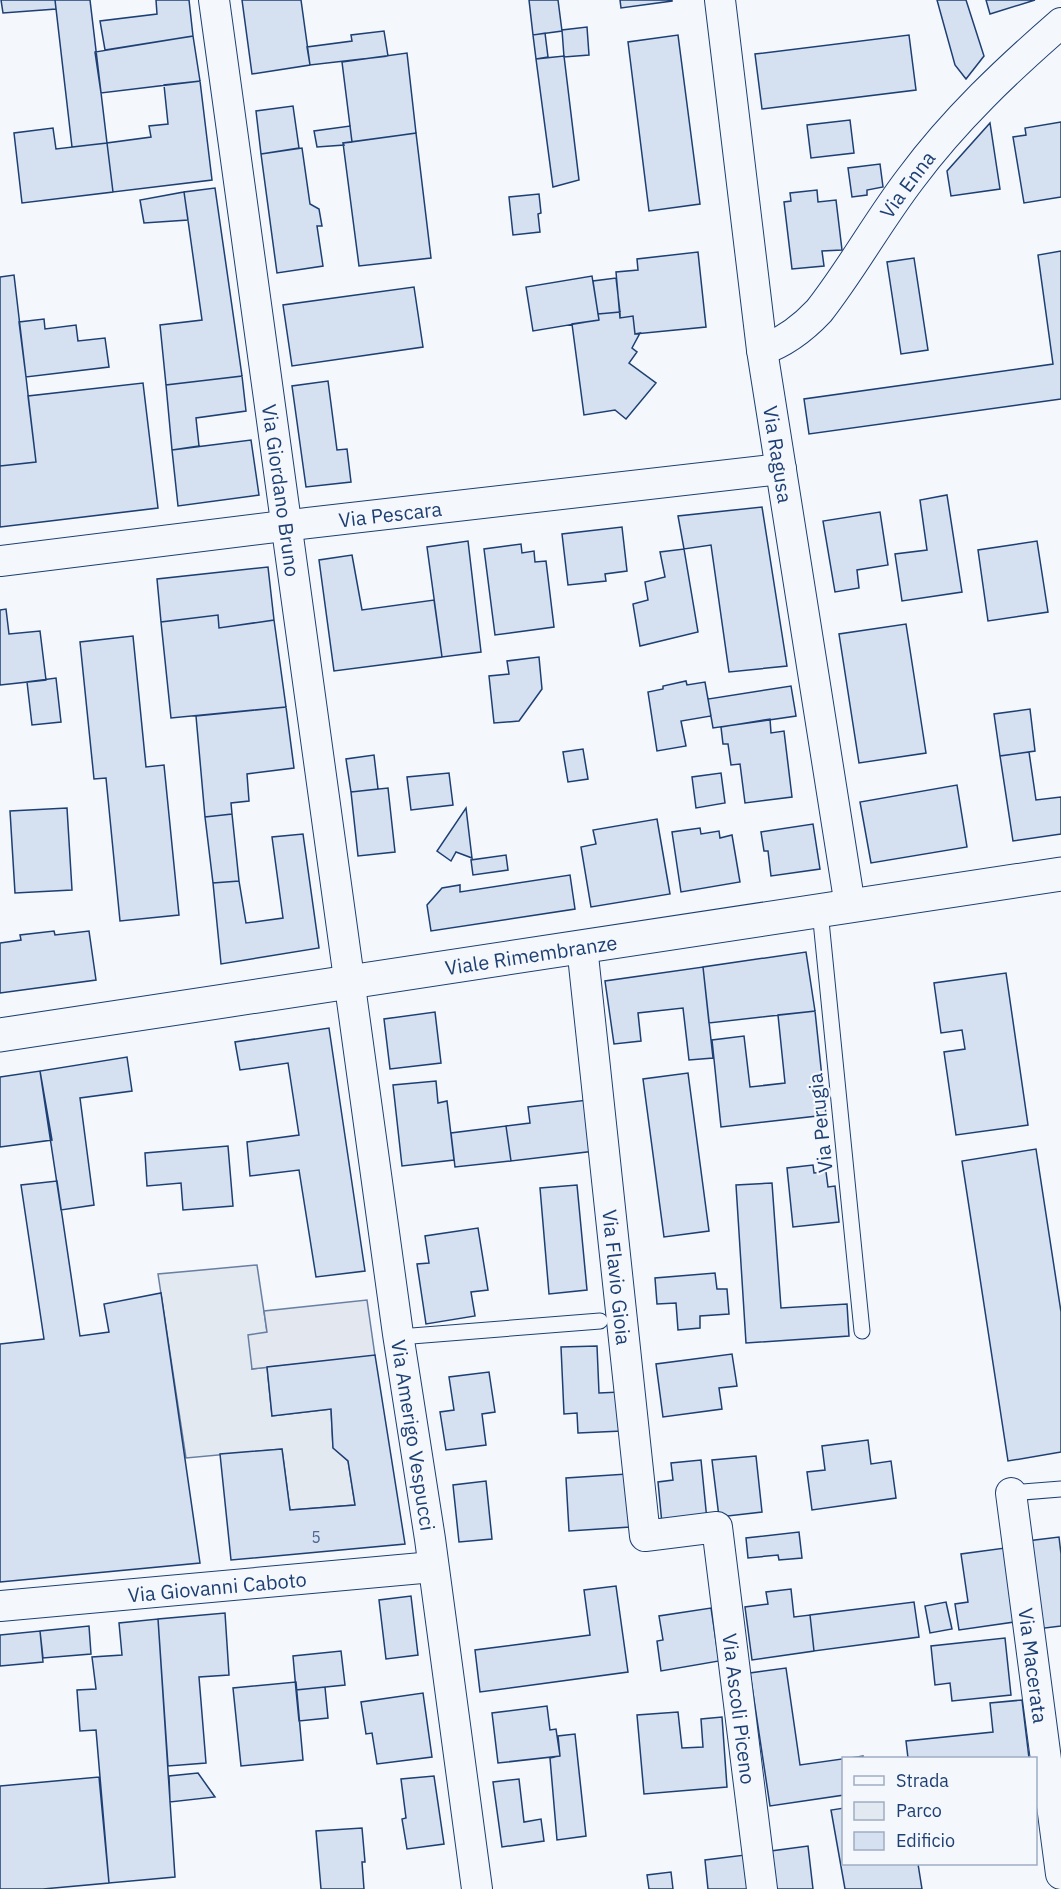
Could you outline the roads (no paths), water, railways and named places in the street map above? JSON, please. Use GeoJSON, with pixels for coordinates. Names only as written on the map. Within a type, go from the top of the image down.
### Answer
{"type":"FeatureCollection","features":[{"type":"Feature","properties":{"kind":"street","name":"Via Giordano Bruno"},"geometry":{"type":"LineString","coordinates":[[214,0],[350,982]]}},
{"type":"Feature","properties":{"kind":"street","name":"Via Ragusa"},"geometry":{"type":"LineString","coordinates":[[720,0],[762,350],[781,469],[835,909]]}},
{"type":"Feature","properties":{"kind":"street","name":"Via Enna"},"geometry":{"type":"LineString","coordinates":[[762,350],[784,341],[814,316],[828,300],[911,178],[955,124],[1017,61],[1061,23]]}},
{"type":"Feature","properties":{"kind":"street","name":"Via Pescara"},"geometry":{"type":"LineString","coordinates":[[0,561],[781,469]]}},
{"type":"Feature","properties":{"kind":"street","name":"Viale Rimembranze"},"geometry":{"type":"LineString","coordinates":[[0,1035],[1061,874]]}},
{"type":"Feature","properties":{"kind":"street","name":"Via Flavio Gioia"},"geometry":{"type":"LineString","coordinates":[[582,946],[645,1536],[717,1527]]}},
{"type":"Feature","properties":{"kind":"street","name":"Via Amerigo Vespucci"},"geometry":{"type":"LineString","coordinates":[[350,982],[477,1889]]}},
{"type":"Feature","properties":{"kind":"street","name":"Via Macerata"},"geometry":{"type":"LineString","coordinates":[[1011,1493],[1061,1874]]}},
{"type":"Feature","properties":{"kind":"street","name":"Via Ascoli Piceno"},"geometry":{"type":"LineString","coordinates":[[717,1527],[762,1889]]}},
{"type":"Feature","properties":{"kind":"street","name":"Via Giovanni Caboto"},"geometry":{"type":"LineString","coordinates":[[0,1606],[433,1567]]}},
{"type":"Feature","properties":{"kind":"lane","name":"Via Perugia"},"geometry":{"type":"LineString","coordinates":[[835,909],[862,1331]]}},
{"type":"Feature","properties":{"kind":"lane"},"geometry":{"type":"LineString","coordinates":[[399,1337],[600,1321]]}},
{"type":"Feature","properties":{"kind":"lane"},"geometry":{"type":"LineString","coordinates":[[1011,1493],[1061,1489]]}}]}
